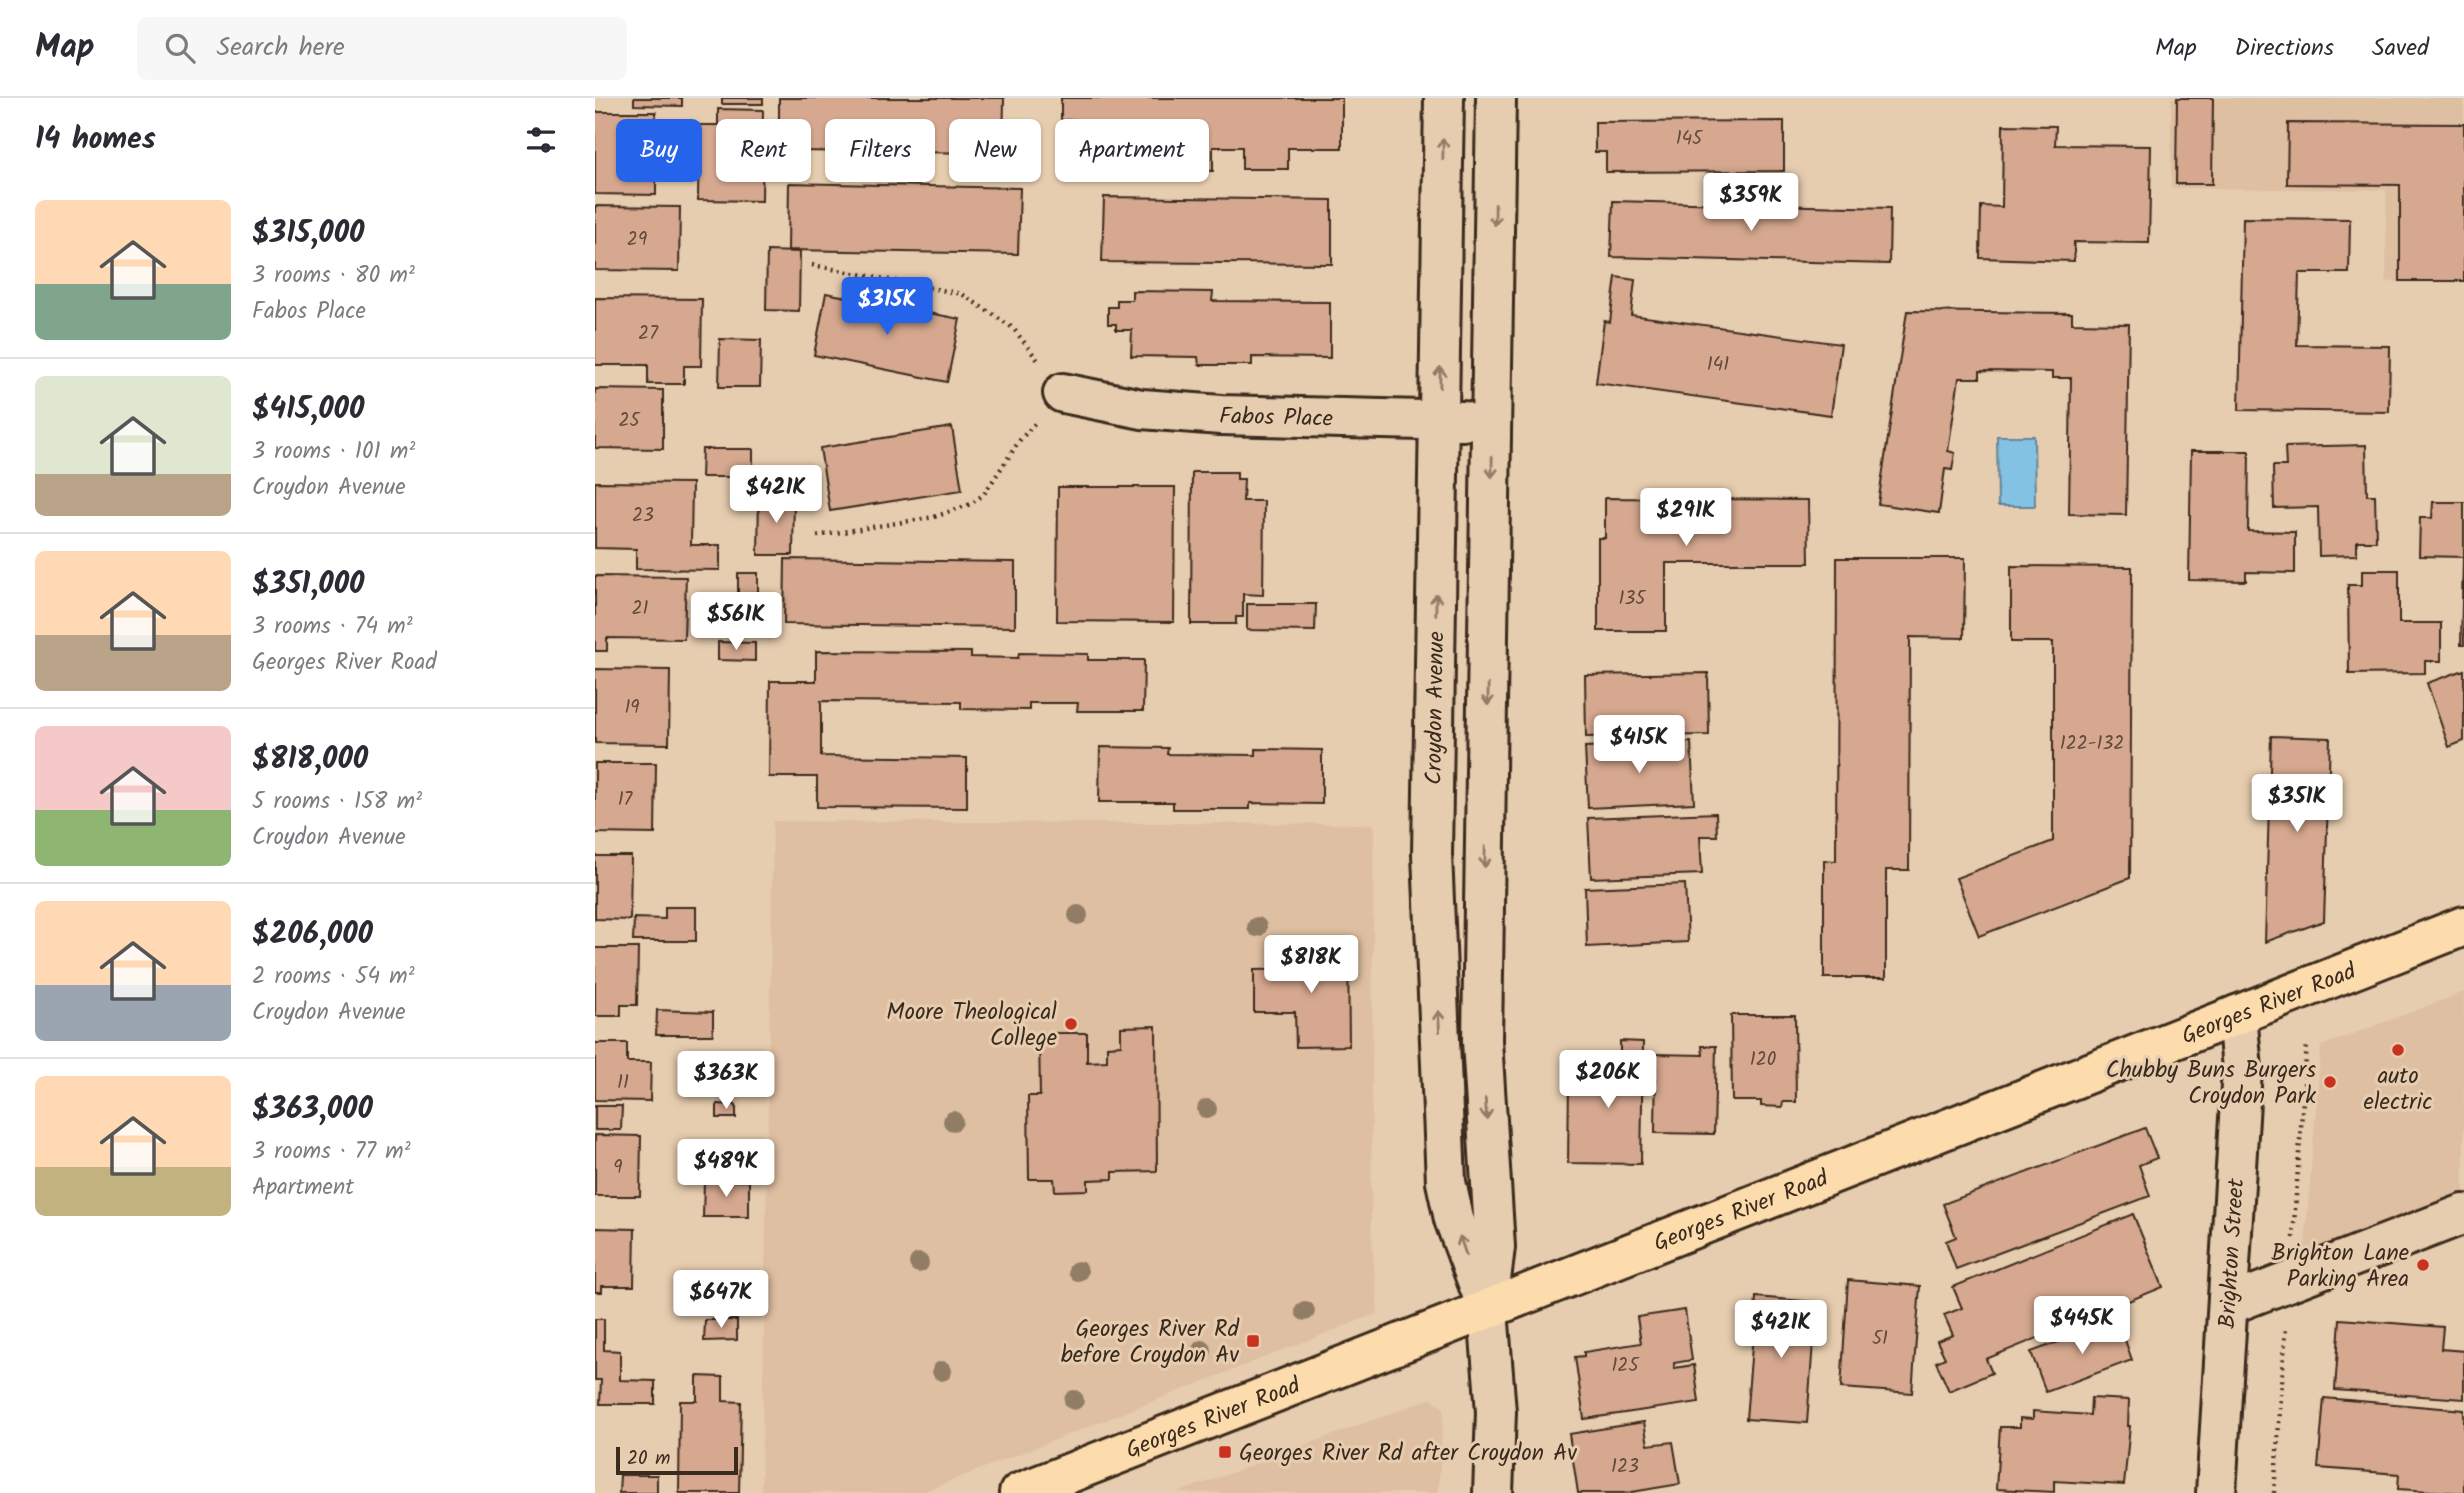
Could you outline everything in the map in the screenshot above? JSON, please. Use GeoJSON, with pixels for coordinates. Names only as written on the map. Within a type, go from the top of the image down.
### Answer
{"type":"FeatureCollection","features":[{"type":"Feature","properties":{"kind":"main road","name":"Georges River Road"},"geometry":{"type":"LineString","coordinates":[[1019,1493],[2464,926]]}},
{"type":"Feature","properties":{"kind":"street","name":"Croydon Avenue"},"geometry":{"type":"LineString","coordinates":[[1444,98],[1432,854],[1446,1182],[1454,1219],[1487,1310]]}},
{"type":"Feature","properties":{"kind":"street","name":"Croydon Avenue"},"geometry":{"type":"LineString","coordinates":[[1493,1493],[1496,1412],[1487,1310],[1495,1247],[1482,1041],[1496,98]]}},
{"type":"Feature","properties":{"kind":"street","name":"Fabos Place"},"geometry":{"type":"LineString","coordinates":[[1063,393],[1142,409],[1221,415],[1493,420]]}},
{"type":"Feature","properties":{"kind":"street","name":"Brighton Street"},"geometry":{"type":"LineString","coordinates":[[2216,1493],[2242,1069],[2237,1015]]}},
{"type":"Feature","properties":{"kind":"street"},"geometry":{"type":"LineString","coordinates":[[2228,1305],[2464,1214]]}},
{"type":"Feature","properties":{"kind":"path"},"geometry":{"type":"LineString","coordinates":[[812,265],[962,294],[1013,328],[1063,393],[1020,440],[984,494],[971,505],[934,517],[817,536]]}},
{"type":"Feature","properties":{"kind":"shaded area"},"geometry":{"type":"Polygon","coordinates":[[[2171,98],[2464,98],[2464,281],[2386,282],[2386,190],[2171,188],[2171,98]]]}},
{"type":"Feature","properties":{"kind":"shaded area","name":"Moore Theological College"},"geometry":{"type":"Polygon","coordinates":[[[773,821],[1374,824],[1371,1225],[1378,1313],[920,1493],[761,1493],[773,821]]]}},
{"type":"Feature","properties":{"kind":"shaded area"},"geometry":{"type":"Polygon","coordinates":[[[2464,992],[2464,1194],[2304,1255],[2321,1046],[2464,992]]]}},
{"type":"Feature","properties":{"kind":"shaded area"},"geometry":{"type":"Polygon","coordinates":[[[1432,1398],[1444,1409],[1438,1493],[1177,1493],[1432,1398]]]}},
{"type":"Feature","properties":{"kind":"water"},"geometry":{"type":"Polygon","coordinates":[[[1997,436],[2034,436],[2035,506],[1998,506],[1997,436]]]}},
{"type":"Feature","properties":{"kind":"building"},"geometry":{"type":"Polygon","coordinates":[[[634,98],[682,98],[682,106],[634,105],[634,98]]]}},
{"type":"Feature","properties":{"kind":"building"},"geometry":{"type":"Polygon","coordinates":[[[722,98],[763,98],[763,104],[722,104],[722,98]]]}},
{"type":"Feature","properties":{"kind":"building"},"geometry":{"type":"Polygon","coordinates":[[[779,98],[1004,98],[1004,119],[949,119],[949,152],[935,152],[935,119],[825,119],[825,151],[811,151],[811,119],[779,119],[779,98]]]}},
{"type":"Feature","properties":{"kind":"building"},"geometry":{"type":"Polygon","coordinates":[[[1061,98],[1342,98],[1342,148],[1288,148],[1288,169],[1242,169],[1242,147],[1213,147],[1213,171],[1209,171],[1209,119],[1061,119],[1061,98]]]}},
{"type":"Feature","properties":{"kind":"building"},"geometry":{"type":"Polygon","coordinates":[[[2177,98],[2213,98],[2212,184],[2176,184],[2177,98]]]}},
{"type":"Feature","properties":{"kind":"building"},"geometry":{"type":"Polygon","coordinates":[[[718,109],[763,110],[763,119],[718,119],[718,109]]]}},
{"type":"Feature","properties":{"kind":"building"},"geometry":{"type":"Polygon","coordinates":[[[595,112],[656,112],[656,119],[616,119],[616,182],[656,182],[656,195],[595,194],[595,112]]]}},
{"type":"Feature","properties":{"kind":"building"},"geometry":{"type":"Polygon","coordinates":[[[1784,121],[1784,171],[1606,172],[1606,152],[1595,152],[1595,122],[1784,121]]]}},
{"type":"Feature","properties":{"kind":"building"},"geometry":{"type":"Polygon","coordinates":[[[2288,123],[2464,124],[2464,281],[2400,281],[2400,185],[2287,184],[2288,123]]]}},
{"type":"Feature","properties":{"kind":"building"},"geometry":{"type":"Polygon","coordinates":[[[702,125],[716,125],[716,182],[762,182],[762,201],[698,200],[698,182],[702,182],[702,125]]]}},
{"type":"Feature","properties":{"kind":"building"},"geometry":{"type":"Polygon","coordinates":[[[2003,125],[2056,126],[2055,145],[2151,146],[2149,243],[2074,242],[2074,261],[1980,258],[1981,206],[2002,207],[2003,125]]]}},
{"type":"Feature","properties":{"kind":"building"},"geometry":{"type":"Polygon","coordinates":[[[789,183],[1020,188],[1018,254],[788,250],[789,183]]]}},
{"type":"Feature","properties":{"kind":"building"},"geometry":{"type":"Polygon","coordinates":[[[1104,197],[1332,200],[1332,264],[1102,262],[1104,197]]]}},
{"type":"Feature","properties":{"kind":"building"},"geometry":{"type":"Polygon","coordinates":[[[1613,201],[1890,208],[1889,264],[1611,257],[1613,201]]]}},
{"type":"Feature","properties":{"kind":"building"},"geometry":{"type":"Polygon","coordinates":[[[595,206],[680,207],[679,271],[595,270],[595,206]]]}},
{"type":"Feature","properties":{"kind":"building"},"geometry":{"type":"Polygon","coordinates":[[[2243,218],[2350,219],[2349,273],[2299,273],[2297,345],[2390,346],[2389,412],[2239,410],[2243,218]]]}},
{"type":"Feature","properties":{"kind":"building"},"geometry":{"type":"Polygon","coordinates":[[[767,251],[800,252],[799,311],[766,310],[767,251]]]}},
{"type":"Feature","properties":{"kind":"building"},"geometry":{"type":"Polygon","coordinates":[[[1616,277],[1635,280],[1631,315],[1841,344],[1831,415],[1596,383],[1604,321],[1610,322],[1616,277]]]}},
{"type":"Feature","properties":{"kind":"building"},"geometry":{"type":"Polygon","coordinates":[[[1132,291],[1213,292],[1212,301],[1330,302],[1330,358],[1252,357],[1252,365],[1199,365],[1198,357],[1131,356],[1132,330],[1116,330],[1116,324],[1108,324],[1108,307],[1117,307],[1117,300],[1132,300],[1132,291]]]}},
{"type":"Feature","properties":{"kind":"building"},"geometry":{"type":"Polygon","coordinates":[[[826,293],[960,319],[947,382],[814,355],[826,293]]]}},
{"type":"Feature","properties":{"kind":"building"},"geometry":{"type":"Polygon","coordinates":[[[595,298],[702,299],[701,366],[684,366],[684,384],[648,384],[648,365],[595,365],[595,298]]]}},
{"type":"Feature","properties":{"kind":"building"},"geometry":{"type":"Polygon","coordinates":[[[1907,311],[2072,313],[2072,323],[2129,324],[2126,515],[2069,514],[2071,378],[2052,378],[2052,372],[1980,371],[1980,378],[1959,378],[1948,451],[1955,453],[1952,470],[1945,469],[1939,513],[1878,504],[1907,311]]]}},
{"type":"Feature","properties":{"kind":"building"},"geometry":{"type":"Polygon","coordinates":[[[720,339],[761,340],[760,387],[719,387],[720,339]]]}},
{"type":"Feature","properties":{"kind":"building"},"geometry":{"type":"Polygon","coordinates":[[[595,389],[663,390],[663,449],[595,448],[595,389]]]}},
{"type":"Feature","properties":{"kind":"building"},"geometry":{"type":"Polygon","coordinates":[[[952,427],[962,490],[830,511],[820,448],[952,427]]]}},
{"type":"Feature","properties":{"kind":"building"},"geometry":{"type":"Polygon","coordinates":[[[2366,445],[2367,495],[2375,495],[2376,541],[2357,541],[2357,555],[2319,556],[2318,507],[2274,508],[2273,466],[2286,466],[2285,447],[2366,445]]]}},
{"type":"Feature","properties":{"kind":"building"},"geometry":{"type":"Polygon","coordinates":[[[702,449],[753,449],[753,477],[701,477],[702,449]]]}},
{"type":"Feature","properties":{"kind":"building"},"geometry":{"type":"Polygon","coordinates":[[[2191,451],[2249,451],[2248,531],[2295,532],[2295,573],[2246,572],[2246,581],[2189,580],[2191,451]]]}},
{"type":"Feature","properties":{"kind":"building"},"geometry":{"type":"Polygon","coordinates":[[[1192,472],[1237,472],[1237,479],[1244,479],[1243,501],[1264,501],[1263,595],[1243,594],[1243,617],[1236,617],[1236,624],[1191,624],[1192,472]]]}},
{"type":"Feature","properties":{"kind":"building"},"geometry":{"type":"Polygon","coordinates":[[[595,482],[692,483],[691,545],[720,545],[720,570],[636,569],[636,549],[595,548],[595,482]]]}},
{"type":"Feature","properties":{"kind":"building"},"geometry":{"type":"Polygon","coordinates":[[[1058,487],[1175,487],[1174,622],[1057,621],[1058,487]]]}},
{"type":"Feature","properties":{"kind":"building"},"geometry":{"type":"Polygon","coordinates":[[[759,494],[794,495],[793,555],[758,555],[759,494]]]}},
{"type":"Feature","properties":{"kind":"building"},"geometry":{"type":"Polygon","coordinates":[[[1605,498],[1808,500],[1809,563],[1666,563],[1666,631],[1598,631],[1598,538],[1605,538],[1605,498]]]}},
{"type":"Feature","properties":{"kind":"building"},"geometry":{"type":"Polygon","coordinates":[[[2433,502],[2464,502],[2464,645],[2461,645],[2463,557],[2419,556],[2420,518],[2432,518],[2433,502]]]}},
{"type":"Feature","properties":{"kind":"building"},"geometry":{"type":"Polygon","coordinates":[[[1837,558],[1965,558],[1964,638],[1910,637],[1909,870],[1886,870],[1886,978],[1824,978],[1824,860],[1836,861],[1837,558]]]}},
{"type":"Feature","properties":{"kind":"building"},"geometry":{"type":"Polygon","coordinates":[[[785,559],[1015,562],[1015,627],[784,624],[785,559]]]}},
{"type":"Feature","properties":{"kind":"building"},"geometry":{"type":"Polygon","coordinates":[[[2011,566],[2132,567],[2130,878],[1979,936],[1956,878],[2053,841],[2053,642],[2011,642],[2011,566]]]}},
{"type":"Feature","properties":{"kind":"building"},"geometry":{"type":"Polygon","coordinates":[[[2362,570],[2399,570],[2399,623],[2441,623],[2441,661],[2425,661],[2425,673],[2349,674],[2348,585],[2362,585],[2362,570]]]}},
{"type":"Feature","properties":{"kind":"building"},"geometry":{"type":"Polygon","coordinates":[[[738,573],[758,573],[758,598],[738,598],[738,573]]]}},
{"type":"Feature","properties":{"kind":"building"},"geometry":{"type":"Polygon","coordinates":[[[595,576],[686,577],[684,639],[607,638],[607,651],[595,651],[595,576]]]}},
{"type":"Feature","properties":{"kind":"building"},"geometry":{"type":"Polygon","coordinates":[[[1247,604],[1316,604],[1315,631],[1247,630],[1247,604]]]}},
{"type":"Feature","properties":{"kind":"building"},"geometry":{"type":"Polygon","coordinates":[[[718,642],[755,643],[755,661],[718,660],[718,642]]]}},
{"type":"Feature","properties":{"kind":"building"},"geometry":{"type":"Polygon","coordinates":[[[816,651],[971,652],[971,657],[1018,658],[1019,653],[1088,654],[1088,660],[1144,660],[1143,711],[1077,711],[1078,703],[1029,703],[1029,710],[961,709],[961,702],[821,701],[821,756],[967,758],[967,808],[817,807],[817,777],[769,777],[770,681],[816,681],[816,651]]]}},
{"type":"Feature","properties":{"kind":"building"},"geometry":{"type":"Polygon","coordinates":[[[595,669],[670,670],[669,744],[595,743],[595,669]]]}},
{"type":"Feature","properties":{"kind":"building"},"geometry":{"type":"Polygon","coordinates":[[[2464,670],[2464,741],[2449,747],[2427,683],[2464,670]]]}},
{"type":"Feature","properties":{"kind":"building"},"geometry":{"type":"Polygon","coordinates":[[[1708,673],[1709,735],[1586,737],[1585,675],[1708,673]]]}},
{"type":"Feature","properties":{"kind":"building"},"geometry":{"type":"Polygon","coordinates":[[[2271,736],[2330,738],[2324,921],[2265,942],[2271,736]]]}},
{"type":"Feature","properties":{"kind":"building"},"geometry":{"type":"Polygon","coordinates":[[[1691,742],[1694,803],[1588,808],[1585,747],[1691,742]]]}},
{"type":"Feature","properties":{"kind":"building"},"geometry":{"type":"Polygon","coordinates":[[[1100,747],[1168,748],[1167,754],[1256,755],[1256,749],[1322,750],[1322,804],[1250,803],[1250,809],[1173,809],[1173,802],[1099,802],[1100,747]]]}},
{"type":"Feature","properties":{"kind":"building"},"geometry":{"type":"Polygon","coordinates":[[[595,763],[656,763],[655,834],[595,833],[595,763]]]}},
{"type":"Feature","properties":{"kind":"building"},"geometry":{"type":"Polygon","coordinates":[[[1716,813],[1717,836],[1700,836],[1702,874],[1591,878],[1588,818],[1716,813]]]}},
{"type":"Feature","properties":{"kind":"building"},"geometry":{"type":"Polygon","coordinates":[[[595,856],[631,856],[630,920],[595,919],[595,856]]]}},
{"type":"Feature","properties":{"kind":"building"},"geometry":{"type":"Polygon","coordinates":[[[1685,884],[1688,942],[1587,947],[1585,888],[1685,884]]]}},
{"type":"Feature","properties":{"kind":"building"},"geometry":{"type":"Polygon","coordinates":[[[665,907],[696,907],[696,941],[633,941],[634,918],[665,919],[665,907]]]}},
{"type":"Feature","properties":{"kind":"building"},"geometry":{"type":"Polygon","coordinates":[[[1308,941],[1348,941],[1349,1046],[1296,1047],[1295,1012],[1254,1012],[1254,970],[1309,969],[1308,941]]]}},
{"type":"Feature","properties":{"kind":"building"},"geometry":{"type":"Polygon","coordinates":[[[595,948],[638,948],[637,1005],[621,1005],[621,1016],[595,1016],[595,948]]]}},
{"type":"Feature","properties":{"kind":"building"},"geometry":{"type":"Polygon","coordinates":[[[657,1010],[713,1012],[713,1035],[656,1035],[657,1010]]]}},
{"type":"Feature","properties":{"kind":"building"},"geometry":{"type":"Polygon","coordinates":[[[1731,1015],[1795,1015],[1796,1102],[1783,1102],[1782,1107],[1761,1106],[1761,1101],[1732,1101],[1731,1015]]]}},
{"type":"Feature","properties":{"kind":"building"},"geometry":{"type":"Polygon","coordinates":[[[1156,1026],[1157,1171],[1113,1172],[1113,1179],[1088,1180],[1088,1190],[1055,1191],[1054,1179],[1029,1179],[1028,1096],[1040,1096],[1039,1033],[1087,1033],[1087,1062],[1107,1061],[1107,1046],[1121,1045],[1121,1027],[1156,1026]]]}},
{"type":"Feature","properties":{"kind":"building"},"geometry":{"type":"Polygon","coordinates":[[[1620,1041],[1643,1042],[1641,1164],[1568,1163],[1569,1082],[1579,1082],[1579,1064],[1603,1064],[1603,1058],[1620,1058],[1620,1041]]]}},
{"type":"Feature","properties":{"kind":"building"},"geometry":{"type":"Polygon","coordinates":[[[595,1043],[627,1043],[627,1062],[651,1062],[650,1101],[595,1100],[595,1043]]]}},
{"type":"Feature","properties":{"kind":"building"},"geometry":{"type":"Polygon","coordinates":[[[1702,1046],[1716,1046],[1714,1134],[1655,1133],[1656,1054],[1703,1055],[1702,1046]]]}},
{"type":"Feature","properties":{"kind":"building"},"geometry":{"type":"Polygon","coordinates":[[[717,1104],[736,1105],[736,1118],[717,1118],[717,1104]]]}},
{"type":"Feature","properties":{"kind":"building"},"geometry":{"type":"Polygon","coordinates":[[[595,1106],[622,1106],[621,1130],[595,1130],[595,1106]]]}},
{"type":"Feature","properties":{"kind":"building"},"geometry":{"type":"Polygon","coordinates":[[[2145,1128],[2157,1158],[2139,1165],[2150,1196],[1956,1269],[1946,1241],[1956,1237],[1943,1204],[2145,1128]]]}},
{"type":"Feature","properties":{"kind":"building"},"geometry":{"type":"Polygon","coordinates":[[[595,1135],[641,1136],[640,1196],[595,1196],[595,1135]]]}},
{"type":"Feature","properties":{"kind":"building"},"geometry":{"type":"Polygon","coordinates":[[[704,1181],[749,1181],[749,1217],[703,1217],[704,1181]]]}},
{"type":"Feature","properties":{"kind":"building"},"geometry":{"type":"Polygon","coordinates":[[[2133,1214],[2163,1287],[1986,1359],[1992,1373],[1949,1391],[1936,1362],[1945,1358],[1937,1341],[1953,1335],[1944,1315],[1962,1308],[1953,1287],[2133,1214]]]}},
{"type":"Feature","properties":{"kind":"building"},"geometry":{"type":"Polygon","coordinates":[[[595,1228],[635,1229],[634,1286],[602,1286],[602,1292],[595,1292],[595,1228]]]}},
{"type":"Feature","properties":{"kind":"building"},"geometry":{"type":"Polygon","coordinates":[[[705,1276],[745,1277],[744,1315],[704,1314],[705,1276]]]}},
{"type":"Feature","properties":{"kind":"building"},"geometry":{"type":"Polygon","coordinates":[[[1848,1280],[1920,1286],[1912,1393],[1841,1388],[1848,1280]]]}},
{"type":"Feature","properties":{"kind":"building"},"geometry":{"type":"Polygon","coordinates":[[[1756,1297],[1816,1302],[1807,1423],[1746,1419],[1756,1297]]]}},
{"type":"Feature","properties":{"kind":"building"},"geometry":{"type":"Polygon","coordinates":[[[1685,1310],[1692,1360],[1674,1363],[1674,1368],[1694,1365],[1699,1402],[1584,1419],[1575,1357],[1584,1356],[1584,1352],[1641,1343],[1637,1317],[1685,1310]]]}},
{"type":"Feature","properties":{"kind":"building"},"geometry":{"type":"Polygon","coordinates":[[[595,1319],[604,1319],[604,1350],[620,1351],[620,1380],[655,1381],[655,1404],[600,1404],[601,1380],[595,1380],[595,1319]]]}},
{"type":"Feature","properties":{"kind":"building"},"geometry":{"type":"Polygon","coordinates":[[[2340,1319],[2443,1327],[2441,1349],[2464,1351],[2464,1399],[2335,1390],[2340,1319]]]}},
{"type":"Feature","properties":{"kind":"building"},"geometry":{"type":"Polygon","coordinates":[[[705,1320],[737,1320],[737,1340],[704,1341],[705,1320]]]}},
{"type":"Feature","properties":{"kind":"building"},"geometry":{"type":"Polygon","coordinates":[[[2118,1320],[2132,1360],[2046,1392],[2031,1352],[2118,1320]]]}},
{"type":"Feature","properties":{"kind":"building"},"geometry":{"type":"Polygon","coordinates":[[[697,1376],[723,1377],[723,1401],[741,1402],[739,1493],[679,1493],[680,1401],[697,1401],[697,1376]]]}},
{"type":"Feature","properties":{"kind":"building"},"geometry":{"type":"Polygon","coordinates":[[[2091,1398],[2129,1400],[2130,1426],[2124,1485],[2054,1481],[2054,1492],[1996,1489],[2000,1427],[2020,1427],[2020,1418],[2033,1419],[2033,1411],[2090,1415],[2091,1398]]]}},
{"type":"Feature","properties":{"kind":"building"},"geometry":{"type":"Polygon","coordinates":[[[2324,1398],[2464,1410],[2464,1493],[2398,1489],[2399,1474],[2318,1468],[2324,1398]]]}},
{"type":"Feature","properties":{"kind":"building"},"geometry":{"type":"Polygon","coordinates":[[[1644,1422],[1648,1445],[1673,1442],[1680,1484],[1626,1493],[1578,1493],[1569,1434],[1644,1422]]]}},
{"type":"Feature","properties":{"kind":"building"},"geometry":{"type":"Polygon","coordinates":[[[620,1475],[657,1475],[657,1493],[619,1493],[620,1475]]]}},
{"type":"Feature","properties":{"kind":"place","name":"Moore Theological College"},"geometry":{"type":"Point","coordinates":[1071,1024]}},
{"type":"Feature","properties":{"kind":"place","name":"auto electric"},"geometry":{"type":"Point","coordinates":[2398,1050]}},
{"type":"Feature","properties":{"kind":"place","name":"Chubby Buns Burgers Croydon Park"},"geometry":{"type":"Point","coordinates":[2330,1082]}},
{"type":"Feature","properties":{"kind":"place","name":"Brighton Lane Parking Area"},"geometry":{"type":"Point","coordinates":[2423,1265]}},
{"type":"Feature","properties":{"kind":"place","name":"Georges River Rd before Croydon Av"},"geometry":{"type":"Point","coordinates":[1253,1341]}},
{"type":"Feature","properties":{"kind":"place","name":"Georges River Rd after Croydon Av"},"geometry":{"type":"Point","coordinates":[1225,1452]}}]}
